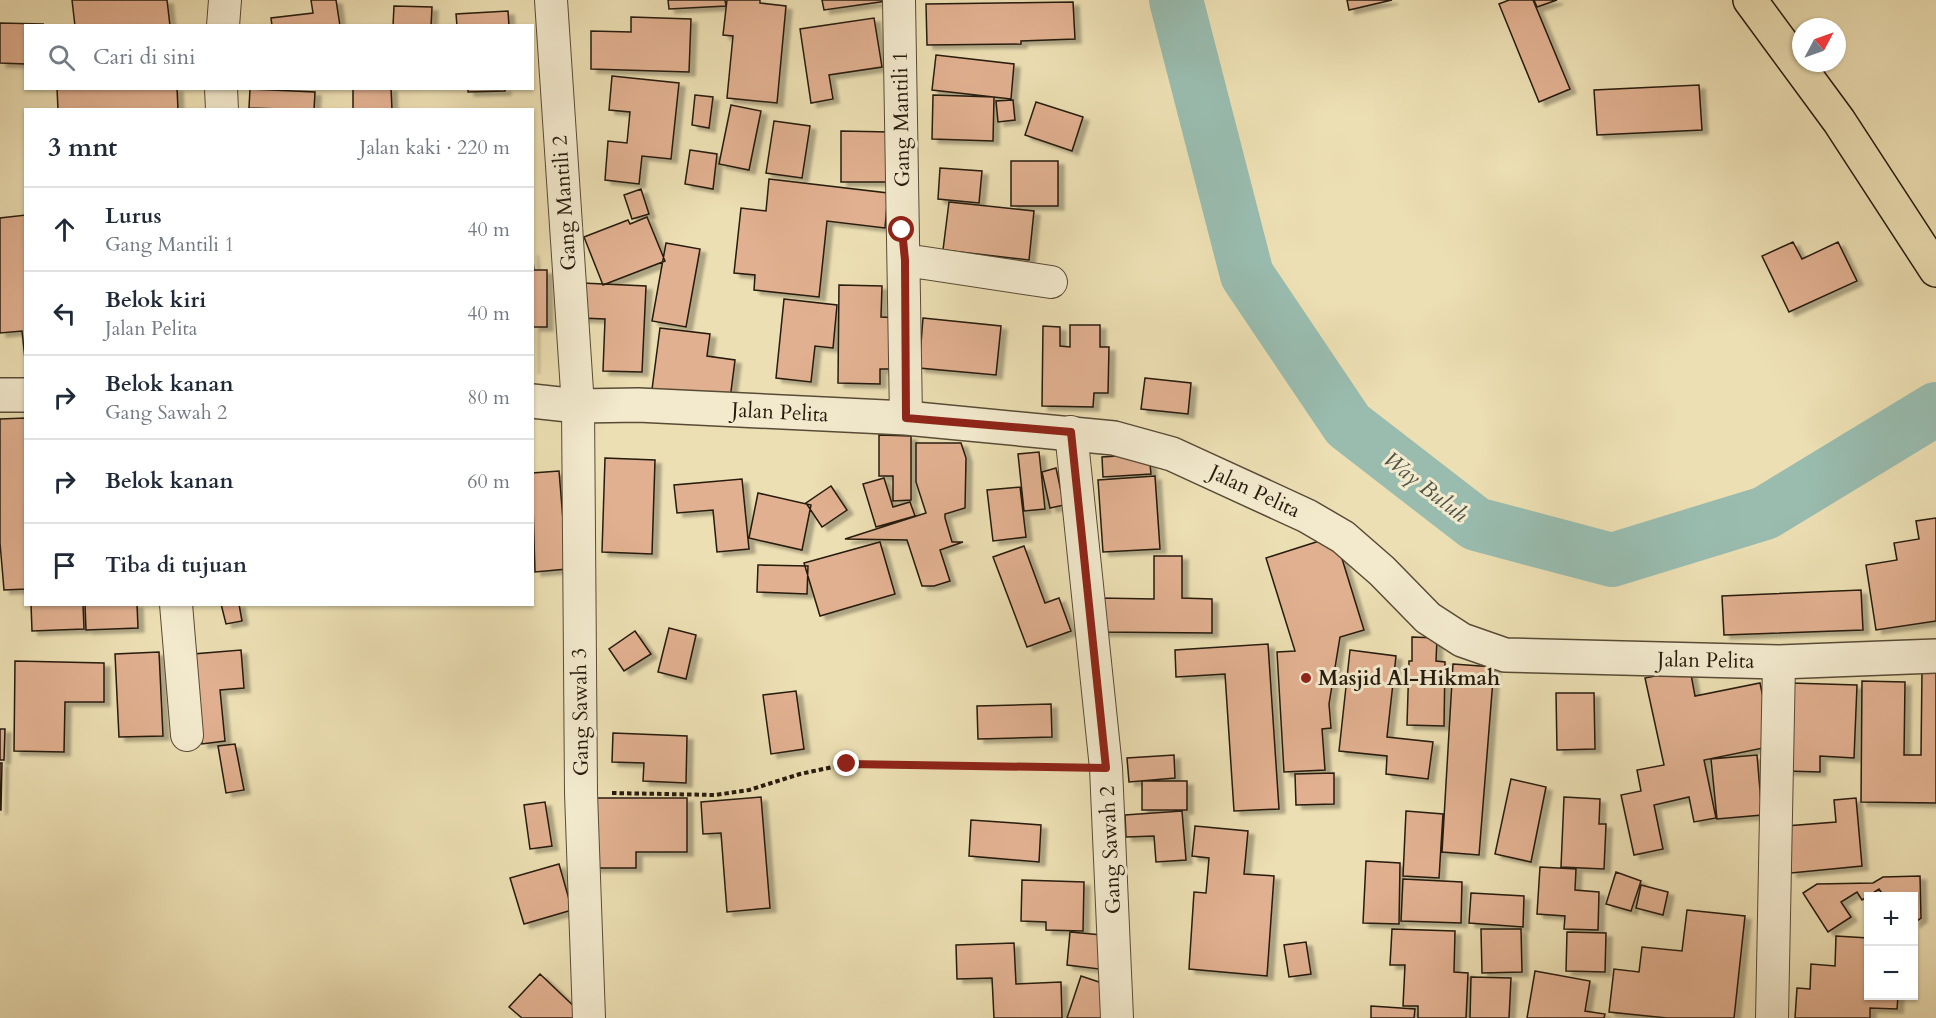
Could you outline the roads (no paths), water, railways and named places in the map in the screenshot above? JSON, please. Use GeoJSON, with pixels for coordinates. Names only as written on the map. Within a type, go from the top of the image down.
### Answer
{"type":"FeatureCollection","features":[{"type":"Feature","properties":{"kind":"highway"},"geometry":{"type":"LineString","coordinates":[[1750,0],[1839,122],[1936,270]]}},
{"type":"Feature","properties":{"kind":"street"},"geometry":{"type":"LineString","coordinates":[[223,24],[225,0]]}},
{"type":"Feature","properties":{"kind":"street","name":"Gang Mantili 2"},"geometry":{"type":"LineString","coordinates":[[551,0],[578,406]]}},
{"type":"Feature","properties":{"kind":"street","name":"Gang Mantili 1"},"geometry":{"type":"LineString","coordinates":[[899,0],[906,418]]}},
{"type":"Feature","properties":{"kind":"street"},"geometry":{"type":"LineString","coordinates":[[221,90],[222,108]]}},
{"type":"Feature","properties":{"kind":"street"},"geometry":{"type":"LineString","coordinates":[[905,260],[1051,282]]}},
{"type":"Feature","properties":{"kind":"street"},"geometry":{"type":"LineString","coordinates":[[0,395],[24,395]]}},
{"type":"Feature","properties":{"kind":"street","name":"Jalan Pelita"},"geometry":{"type":"LineString","coordinates":[[534,401],[578,406],[638,405],[906,418],[1071,432],[1114,438],[1172,454],[1307,516],[1343,537],[1382,571],[1428,618],[1462,640],[1505,655],[1779,662],[1936,656]]}},
{"type":"Feature","properties":{"kind":"street","name":"Gang Sawah 3"},"geometry":{"type":"LineString","coordinates":[[578,406],[581,793],[589,1018]]}},
{"type":"Feature","properties":{"kind":"street","name":"Gang Sawah 2"},"geometry":{"type":"LineString","coordinates":[[1071,432],[1106,768],[1117,1018]]}},
{"type":"Feature","properties":{"kind":"street"},"geometry":{"type":"LineString","coordinates":[[176,606],[188,735]]}},
{"type":"Feature","properties":{"kind":"street"},"geometry":{"type":"LineString","coordinates":[[1772,1018],[1779,662]]}},
{"type":"Feature","properties":{"kind":"waterway","name":"Way Buluh"},"geometry":{"type":"LineString","coordinates":[[1176,0],[1247,275],[1348,425],[1476,524],[1612,560],[1765,513],[1936,409]]}},
{"type":"Feature","properties":{"kind":"place","name":"Masjid Al-Hikmah"},"geometry":{"type":"Point","coordinates":[1306,678]}}]}
